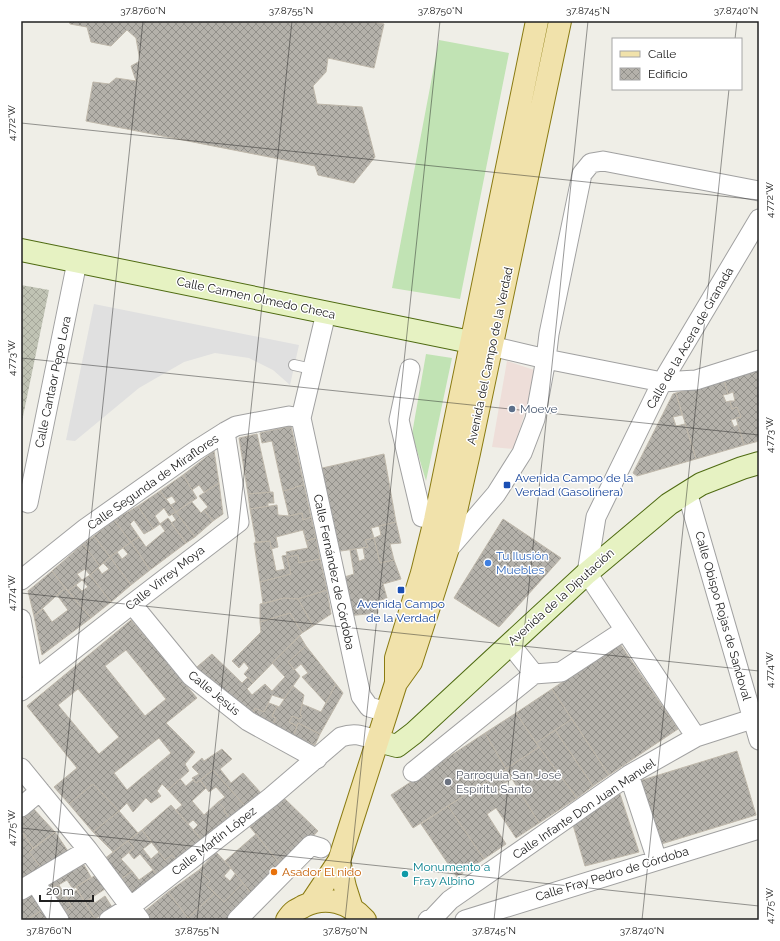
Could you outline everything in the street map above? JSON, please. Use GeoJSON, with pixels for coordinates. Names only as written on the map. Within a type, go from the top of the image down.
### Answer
{"type":"FeatureCollection","features":[{"type":"Feature","properties":{"kind":"main road","name":"Avenida del Campo de la Verdad"},"geometry":{"type":"LineString","coordinates":[[396,683],[411,662],[447,551],[469,453],[481,344],[536,26]]}},
{"type":"Feature","properties":{"kind":"main road","name":"Avenida del Campo de la Verdad"},"geometry":{"type":"LineString","coordinates":[[311,903],[339,861],[396,683],[396,658],[422,573],[481,344],[559,28]]}},
{"type":"Feature","properties":{"kind":"main road"},"geometry":{"type":"LineString","coordinates":[[339,861],[345,887],[359,914]]}},
{"type":"Feature","properties":{"kind":"main road"},"geometry":{"type":"LineString","coordinates":[[287,920],[296,910],[311,903],[325,901],[340,903],[359,914]]}},
{"type":"Feature","properties":{"kind":"street"},"geometry":{"type":"LineString","coordinates":[[447,551],[496,494],[522,453],[535,419],[549,334],[582,174],[591,163],[603,161],[759,191]]}},
{"type":"Feature","properties":{"kind":"street","name":"Calle de la Acera de Granada"},"geometry":{"type":"LineString","coordinates":[[587,572],[596,517],[662,382],[759,219]]}},
{"type":"Feature","properties":{"kind":"street","name":"Calle Carmen Olmedo Checa"},"geometry":{"type":"LineString","coordinates":[[21,250],[481,344]]}},
{"type":"Feature","properties":{"kind":"street","name":"Calle Cantaor Pepe Lora"},"geometry":{"type":"LineString","coordinates":[[28,503],[77,262]]}},
{"type":"Feature","properties":{"kind":"street"},"geometry":{"type":"LineString","coordinates":[[301,418],[303,367],[326,313]]}},
{"type":"Feature","properties":{"kind":"street"},"geometry":{"type":"LineString","coordinates":[[481,344],[546,359],[662,382],[696,380],[759,360]]}},
{"type":"Feature","properties":{"kind":"street"},"geometry":{"type":"LineString","coordinates":[[410,369],[399,420],[422,517],[435,520]]}},
{"type":"Feature","properties":{"kind":"street","name":"Calle Segunda de Miraflores"},"geometry":{"type":"LineString","coordinates":[[21,580],[86,528],[195,451],[225,432],[236,426],[289,416],[301,418]]}},
{"type":"Feature","properties":{"kind":"street","name":"Calle Fernández de Córdoba"},"geometry":{"type":"LineString","coordinates":[[301,418],[362,696],[369,707],[387,712]]}},
{"type":"Feature","properties":{"kind":"street","name":"Calle Virrey Moya"},"geometry":{"type":"LineString","coordinates":[[27,686],[238,522],[225,432]]}},
{"type":"Feature","properties":{"kind":"street","name":"Avenida de la Diputación"},"geometry":{"type":"LineString","coordinates":[[378,740],[397,746],[587,572],[669,504],[701,484],[759,462]]}},
{"type":"Feature","properties":{"kind":"street","name":"Calle Obispo Rojas de Sandoval"},"geometry":{"type":"LineString","coordinates":[[687,492],[759,740]]}},
{"type":"Feature","properties":{"kind":"street"},"geometry":{"type":"LineString","coordinates":[[587,572],[696,737]]}},
{"type":"Feature","properties":{"kind":"street","name":"Calle Jesús"},"geometry":{"type":"LineString","coordinates":[[132,604],[191,676],[248,720],[317,759]]}},
{"type":"Feature","properties":{"kind":"street"},"geometry":{"type":"LineString","coordinates":[[21,619],[27,686]]}},
{"type":"Feature","properties":{"kind":"street"},"geometry":{"type":"LineString","coordinates":[[413,772],[534,674],[561,672],[625,630]]}},
{"type":"Feature","properties":{"kind":"street"},"geometry":{"type":"LineString","coordinates":[[510,644],[534,674]]}},
{"type":"Feature","properties":{"kind":"street","name":"Calle Infante Don Juan Manuel"},"geometry":{"type":"LineString","coordinates":[[434,919],[450,900],[629,775],[696,737],[752,719]]}},
{"type":"Feature","properties":{"kind":"street","name":"Calle Martín López"},"geometry":{"type":"LineString","coordinates":[[109,920],[135,913],[341,737],[350,734],[361,735],[378,740]]}},
{"type":"Feature","properties":{"kind":"street"},"geometry":{"type":"LineString","coordinates":[[21,768],[88,850],[135,913]]}},
{"type":"Feature","properties":{"kind":"street"},"geometry":{"type":"LineString","coordinates":[[629,775],[657,860]]}},
{"type":"Feature","properties":{"kind":"street"},"geometry":{"type":"LineString","coordinates":[[21,807],[40,791]]}},
{"type":"Feature","properties":{"kind":"street","name":"Calle Fray Pedro de Córdoba"},"geometry":{"type":"LineString","coordinates":[[465,920],[759,829]]}},
{"type":"Feature","properties":{"kind":"street"},"geometry":{"type":"LineString","coordinates":[[237,920],[311,845],[321,848]]}},
{"type":"Feature","properties":{"kind":"street"},"geometry":{"type":"LineString","coordinates":[[59,920],[28,886],[88,850]]}},
{"type":"Feature","properties":{"kind":"shaded area"},"geometry":{"type":"Polygon","coordinates":[[[21,285],[49,290],[21,426],[21,285]]]}},
{"type":"Feature","properties":{"kind":"shaded area"},"geometry":{"type":"Polygon","coordinates":[[[94,304],[299,345],[290,385],[273,370],[249,358],[215,353],[184,362],[139,388],[75,441],[66,440],[94,304]]]}},
{"type":"Feature","properties":{"kind":"shaded area","name":"Moeve"},"geometry":{"type":"Polygon","coordinates":[[[507,361],[537,371],[514,449],[492,447],[507,361]]]}},
{"type":"Feature","properties":{"kind":"green space"},"geometry":{"type":"Polygon","coordinates":[[[439,40],[509,53],[460,299],[392,288],[439,40]]]}},
{"type":"Feature","properties":{"kind":"green space"},"geometry":{"type":"Polygon","coordinates":[[[426,354],[452,358],[426,481],[412,434],[426,354]]]}},
{"type":"Feature","properties":{"kind":"building"},"geometry":{"type":"Polygon","coordinates":[[[69,21],[366,21],[384,24],[374,68],[328,58],[326,72],[313,86],[317,104],[362,107],[375,157],[354,183],[318,175],[315,166],[86,121],[93,82],[109,84],[116,78],[136,81],[131,66],[140,61],[136,38],[127,30],[111,46],[91,42],[87,27],[70,24],[69,21]]]}},
{"type":"Feature","properties":{"kind":"building"},"geometry":{"type":"Polygon","coordinates":[[[759,369],[759,441],[744,445],[736,418],[741,417],[737,407],[732,409],[730,401],[735,401],[733,392],[728,394],[724,380],[759,369]]]}},
{"type":"Feature","properties":{"kind":"building"},"geometry":{"type":"Polygon","coordinates":[[[724,380],[728,394],[723,395],[726,402],[730,401],[732,409],[737,407],[741,417],[731,420],[734,427],[738,425],[744,445],[696,459],[676,393],[724,380]]]}},
{"type":"Feature","properties":{"kind":"building"},"geometry":{"type":"Polygon","coordinates":[[[676,393],[682,415],[673,417],[676,426],[685,424],[696,459],[637,476],[633,473],[673,394],[676,393]]]}},
{"type":"Feature","properties":{"kind":"building"},"geometry":{"type":"Polygon","coordinates":[[[291,426],[304,485],[283,491],[272,441],[262,443],[260,433],[291,426]]]}},
{"type":"Feature","properties":{"kind":"building"},"geometry":{"type":"Polygon","coordinates":[[[257,434],[270,492],[248,494],[239,438],[257,434]]]}},
{"type":"Feature","properties":{"kind":"building"},"geometry":{"type":"Polygon","coordinates":[[[214,451],[219,483],[204,492],[199,485],[192,490],[183,475],[214,451]]]}},
{"type":"Feature","properties":{"kind":"building"},"geometry":{"type":"Polygon","coordinates":[[[384,454],[396,522],[371,528],[374,538],[365,540],[368,547],[334,552],[318,469],[384,454]]]}},
{"type":"Feature","properties":{"kind":"building"},"geometry":{"type":"Polygon","coordinates":[[[183,475],[197,498],[176,512],[171,505],[176,502],[172,496],[166,499],[160,491],[183,475]]]}},
{"type":"Feature","properties":{"kind":"building"},"geometry":{"type":"Polygon","coordinates":[[[219,483],[223,514],[213,521],[204,510],[208,507],[199,496],[219,483]]]}},
{"type":"Feature","properties":{"kind":"building"},"geometry":{"type":"Polygon","coordinates":[[[304,485],[311,517],[303,520],[302,513],[289,516],[283,491],[304,485]]]}},
{"type":"Feature","properties":{"kind":"building"},"geometry":{"type":"Polygon","coordinates":[[[160,491],[176,512],[169,516],[164,508],[155,516],[160,524],[153,529],[138,506],[160,491]]]}},
{"type":"Feature","properties":{"kind":"building"},"geometry":{"type":"Polygon","coordinates":[[[273,492],[274,503],[268,503],[268,506],[250,509],[248,494],[273,492]]]}},
{"type":"Feature","properties":{"kind":"building"},"geometry":{"type":"Polygon","coordinates":[[[191,501],[201,513],[204,510],[213,521],[195,537],[176,512],[191,501]]]}},
{"type":"Feature","properties":{"kind":"building"},"geometry":{"type":"Polygon","coordinates":[[[277,505],[278,515],[289,516],[302,513],[303,520],[311,517],[316,538],[306,541],[303,530],[276,537],[278,547],[271,549],[270,541],[256,542],[250,509],[277,505]]]}},
{"type":"Feature","properties":{"kind":"building"},"geometry":{"type":"Polygon","coordinates":[[[138,506],[153,529],[144,534],[134,520],[130,524],[139,537],[131,542],[114,520],[138,506]]]}},
{"type":"Feature","properties":{"kind":"building"},"geometry":{"type":"Polygon","coordinates":[[[176,512],[195,537],[186,543],[171,523],[176,520],[172,514],[176,512]]]}},
{"type":"Feature","properties":{"kind":"building"},"geometry":{"type":"Polygon","coordinates":[[[168,518],[186,543],[150,570],[131,542],[139,537],[146,547],[165,531],[160,524],[168,518]]]}},
{"type":"Feature","properties":{"kind":"building"},"geometry":{"type":"Polygon","coordinates":[[[503,519],[561,558],[499,627],[454,598],[503,519]]]}},
{"type":"Feature","properties":{"kind":"building"},"geometry":{"type":"Polygon","coordinates":[[[114,520],[131,542],[110,557],[94,536],[114,520]]]}},
{"type":"Feature","properties":{"kind":"building"},"geometry":{"type":"Polygon","coordinates":[[[396,522],[401,543],[390,544],[394,560],[380,563],[374,538],[381,535],[379,526],[396,522]]]}},
{"type":"Feature","properties":{"kind":"building"},"geometry":{"type":"Polygon","coordinates":[[[94,536],[110,557],[100,566],[83,544],[94,536]]]}},
{"type":"Feature","properties":{"kind":"building"},"geometry":{"type":"Polygon","coordinates":[[[316,538],[320,559],[299,563],[298,555],[287,557],[291,574],[260,582],[254,543],[270,541],[276,571],[285,569],[282,556],[287,555],[286,552],[308,548],[306,541],[316,538]]]}},
{"type":"Feature","properties":{"kind":"building"},"geometry":{"type":"Polygon","coordinates":[[[374,538],[380,563],[394,560],[401,579],[383,584],[387,598],[376,602],[378,613],[346,616],[338,579],[354,574],[350,550],[356,549],[359,561],[365,559],[363,548],[368,547],[365,540],[374,538]]]}},
{"type":"Feature","properties":{"kind":"building"},"geometry":{"type":"Polygon","coordinates":[[[131,542],[150,570],[131,585],[110,557],[117,552],[122,559],[128,554],[123,548],[131,542]]]}},
{"type":"Feature","properties":{"kind":"building"},"geometry":{"type":"Polygon","coordinates":[[[83,544],[100,566],[90,575],[85,569],[77,574],[82,580],[68,591],[52,571],[83,544]]]}},
{"type":"Feature","properties":{"kind":"building"},"geometry":{"type":"Polygon","coordinates":[[[298,555],[299,563],[320,559],[327,590],[298,599],[284,598],[263,604],[260,582],[291,574],[287,557],[298,555]]]}},
{"type":"Feature","properties":{"kind":"building"},"geometry":{"type":"Polygon","coordinates":[[[110,557],[131,585],[111,602],[90,575],[98,568],[102,574],[109,569],[103,563],[110,557]]]}},
{"type":"Feature","properties":{"kind":"building"},"geometry":{"type":"Polygon","coordinates":[[[52,571],[65,588],[34,616],[28,591],[52,571]]]}},
{"type":"Feature","properties":{"kind":"building"},"geometry":{"type":"Polygon","coordinates":[[[90,575],[111,602],[91,618],[68,591],[76,585],[82,591],[88,587],[82,580],[90,575]]]}},
{"type":"Feature","properties":{"kind":"building"},"geometry":{"type":"Polygon","coordinates":[[[65,588],[91,618],[42,655],[34,616],[43,609],[52,622],[68,610],[57,595],[65,588]]]}},
{"type":"Feature","properties":{"kind":"building"},"geometry":{"type":"Polygon","coordinates":[[[327,590],[331,614],[313,626],[298,599],[327,590]]]}},
{"type":"Feature","properties":{"kind":"building"},"geometry":{"type":"Polygon","coordinates":[[[284,598],[298,599],[313,626],[302,633],[290,613],[260,622],[260,604],[284,598]]]}},
{"type":"Feature","properties":{"kind":"building"},"geometry":{"type":"Polygon","coordinates":[[[290,613],[302,633],[253,683],[244,674],[249,668],[244,662],[239,668],[232,661],[261,632],[260,622],[290,613]]]}},
{"type":"Feature","properties":{"kind":"building"},"geometry":{"type":"Polygon","coordinates":[[[131,620],[197,698],[166,723],[195,752],[185,764],[189,771],[168,790],[162,784],[157,791],[161,796],[151,803],[146,798],[133,812],[127,803],[119,811],[93,784],[69,804],[54,787],[77,768],[27,706],[131,620]],[[126,650],[105,666],[145,716],[166,699],[126,650]],[[78,689],[58,705],[99,754],[119,737],[78,689]],[[159,738],[114,773],[127,790],[171,753],[159,738]]]}},
{"type":"Feature","properties":{"kind":"building"},"geometry":{"type":"Polygon","coordinates":[[[300,636],[306,646],[288,662],[300,676],[284,699],[272,695],[264,712],[255,708],[250,719],[191,672],[212,654],[242,683],[248,677],[253,683],[247,689],[252,695],[265,684],[272,691],[285,677],[272,663],[300,636]]]}},
{"type":"Feature","properties":{"kind":"building"},"geometry":{"type":"Polygon","coordinates":[[[620,644],[678,729],[609,775],[552,689],[620,644]]]}},
{"type":"Feature","properties":{"kind":"building"},"geometry":{"type":"Polygon","coordinates":[[[306,646],[336,684],[326,703],[302,677],[308,673],[301,664],[294,670],[288,662],[306,646]]]}},
{"type":"Feature","properties":{"kind":"building"},"geometry":{"type":"Polygon","coordinates":[[[336,684],[343,693],[320,734],[298,723],[297,726],[289,722],[292,716],[300,719],[302,716],[300,715],[302,704],[321,712],[336,684]]]}},
{"type":"Feature","properties":{"kind":"building"},"geometry":{"type":"Polygon","coordinates":[[[293,686],[304,695],[300,715],[302,716],[300,719],[292,716],[289,722],[297,726],[293,737],[271,728],[276,718],[272,716],[277,706],[279,707],[293,686]]]}},
{"type":"Feature","properties":{"kind":"building"},"geometry":{"type":"Polygon","coordinates":[[[552,689],[572,719],[536,743],[516,713],[552,689]]]}},
{"type":"Feature","properties":{"kind":"building"},"geometry":{"type":"Polygon","coordinates":[[[269,703],[277,706],[272,716],[276,718],[271,728],[250,719],[255,708],[264,712],[269,703]]]}},
{"type":"Feature","properties":{"kind":"building"},"geometry":{"type":"Polygon","coordinates":[[[516,713],[539,747],[506,769],[485,733],[516,713]]]}},
{"type":"Feature","properties":{"kind":"building"},"geometry":{"type":"Polygon","coordinates":[[[572,719],[609,775],[593,786],[555,730],[572,719]]]}},
{"type":"Feature","properties":{"kind":"building"},"geometry":{"type":"Polygon","coordinates":[[[298,723],[320,734],[315,745],[293,737],[298,723]]]}},
{"type":"Feature","properties":{"kind":"building"},"geometry":{"type":"Polygon","coordinates":[[[555,730],[593,786],[577,798],[536,743],[555,730]]]}},
{"type":"Feature","properties":{"kind":"building","name":"Parroquia San José Espíritu Santo"},"geometry":{"type":"Polygon","coordinates":[[[485,733],[506,769],[413,828],[391,795],[485,733]]]}},
{"type":"Feature","properties":{"kind":"building"},"geometry":{"type":"Polygon","coordinates":[[[539,747],[577,798],[539,823],[506,769],[539,747]]]}},
{"type":"Feature","properties":{"kind":"building"},"geometry":{"type":"Polygon","coordinates":[[[222,749],[232,759],[220,769],[231,783],[243,773],[261,793],[245,806],[213,770],[196,783],[192,778],[199,774],[192,767],[202,758],[204,761],[222,749]]]}},
{"type":"Feature","properties":{"kind":"building"},"geometry":{"type":"Polygon","coordinates":[[[737,751],[756,815],[658,845],[639,781],[737,751]]]}},
{"type":"Feature","properties":{"kind":"building"},"geometry":{"type":"Polygon","coordinates":[[[506,769],[512,779],[503,784],[508,791],[516,786],[539,823],[516,838],[496,808],[487,814],[506,844],[484,859],[448,806],[506,769]]]}},
{"type":"Feature","properties":{"kind":"building"},"geometry":{"type":"Polygon","coordinates":[[[213,770],[245,806],[231,820],[224,811],[225,809],[218,802],[225,797],[216,787],[209,792],[200,780],[213,770]]]}},
{"type":"Feature","properties":{"kind":"building"},"geometry":{"type":"Polygon","coordinates":[[[180,779],[186,786],[193,780],[196,783],[200,780],[206,788],[192,801],[204,815],[218,802],[225,809],[224,811],[231,820],[204,842],[193,830],[198,825],[193,820],[188,824],[176,810],[182,805],[168,790],[180,779]]]}},
{"type":"Feature","properties":{"kind":"building"},"geometry":{"type":"Polygon","coordinates":[[[93,784],[119,811],[93,832],[69,804],[93,784]]]}},
{"type":"Feature","properties":{"kind":"building"},"geometry":{"type":"Polygon","coordinates":[[[620,794],[639,852],[585,866],[573,825],[620,794]]]}},
{"type":"Feature","properties":{"kind":"building"},"geometry":{"type":"Polygon","coordinates":[[[284,798],[318,831],[283,868],[250,827],[284,798]]]}},
{"type":"Feature","properties":{"kind":"building"},"geometry":{"type":"Polygon","coordinates":[[[30,805],[55,832],[33,848],[21,830],[21,812],[30,805]]]}},
{"type":"Feature","properties":{"kind":"building"},"geometry":{"type":"Polygon","coordinates":[[[171,805],[204,842],[178,863],[172,855],[165,860],[142,830],[171,805]]]}},
{"type":"Feature","properties":{"kind":"building"},"geometry":{"type":"Polygon","coordinates":[[[448,806],[484,859],[457,877],[421,824],[448,806]]]}},
{"type":"Feature","properties":{"kind":"building"},"geometry":{"type":"Polygon","coordinates":[[[119,811],[138,833],[113,852],[93,832],[119,811]]]}},
{"type":"Feature","properties":{"kind":"building"},"geometry":{"type":"Polygon","coordinates":[[[142,830],[152,842],[143,849],[151,859],[159,852],[165,860],[172,855],[178,863],[160,878],[140,854],[134,859],[129,853],[134,848],[128,841],[142,830]]]}},
{"type":"Feature","properties":{"kind":"building"},"geometry":{"type":"Polygon","coordinates":[[[55,832],[70,854],[44,871],[29,852],[55,832]]]}},
{"type":"Feature","properties":{"kind":"building"},"geometry":{"type":"Polygon","coordinates":[[[23,834],[33,848],[29,852],[44,871],[21,881],[21,835],[23,834]]]}},
{"type":"Feature","properties":{"kind":"building"},"geometry":{"type":"Polygon","coordinates":[[[256,834],[283,868],[255,898],[225,861],[256,834]]]}},
{"type":"Feature","properties":{"kind":"building"},"geometry":{"type":"Polygon","coordinates":[[[128,841],[134,848],[121,859],[132,871],[121,879],[104,859],[128,841]]]}},
{"type":"Feature","properties":{"kind":"building"},"geometry":{"type":"Polygon","coordinates":[[[216,852],[231,868],[224,876],[230,881],[235,874],[243,883],[224,902],[206,885],[210,881],[199,870],[216,852]]]}},
{"type":"Feature","properties":{"kind":"building"},"geometry":{"type":"Polygon","coordinates":[[[80,858],[91,877],[73,889],[67,880],[55,887],[49,877],[80,858]]]}},
{"type":"Feature","properties":{"kind":"building"},"geometry":{"type":"Polygon","coordinates":[[[153,870],[160,878],[136,898],[121,879],[132,871],[139,880],[153,870]]]}},
{"type":"Feature","properties":{"kind":"building"},"geometry":{"type":"Polygon","coordinates":[[[199,870],[210,881],[206,885],[215,893],[188,918],[168,892],[199,870]]]}},
{"type":"Feature","properties":{"kind":"building"},"geometry":{"type":"Polygon","coordinates":[[[96,875],[105,889],[85,902],[76,887],[96,875]]]}},
{"type":"Feature","properties":{"kind":"building"},"geometry":{"type":"Polygon","coordinates":[[[51,880],[55,887],[59,885],[72,907],[58,915],[41,886],[51,880]]]}},
{"type":"Feature","properties":{"kind":"building"},"geometry":{"type":"Polygon","coordinates":[[[243,883],[255,898],[232,920],[152,920],[145,911],[168,892],[188,918],[215,893],[224,902],[243,883]]]}},
{"type":"Feature","properties":{"kind":"building"},"geometry":{"type":"Polygon","coordinates":[[[32,890],[43,910],[26,920],[21,920],[21,896],[32,890]]]}},
{"type":"Feature","properties":{"kind":"building"},"geometry":{"type":"Polygon","coordinates":[[[77,890],[95,919],[61,920],[58,915],[72,907],[65,897],[77,890]]]}},
{"type":"Feature","properties":{"kind":"building"},"geometry":{"type":"Polygon","coordinates":[[[105,896],[112,907],[95,919],[85,902],[91,898],[95,903],[105,896]]]}},
{"type":"Feature","properties":{"kind":"building"},"geometry":{"type":"Polygon","coordinates":[[[43,910],[47,920],[26,920],[43,910]]]}},
{"type":"Feature","properties":{"kind":"place","name":"Moeve"},"geometry":{"type":"Point","coordinates":[512,409]}},
{"type":"Feature","properties":{"kind":"place","name":"Avenida Campo de la Verdad (Gasolinera)"},"geometry":{"type":"Point","coordinates":[507,485]}},
{"type":"Feature","properties":{"kind":"place","name":"Tu Ilusión Muebles"},"geometry":{"type":"Point","coordinates":[488,563]}},
{"type":"Feature","properties":{"kind":"place","name":"Avenida Campo de la Verdad"},"geometry":{"type":"Point","coordinates":[401,590]}},
{"type":"Feature","properties":{"kind":"place","name":"Parroquia San José Espíritu Santo"},"geometry":{"type":"Point","coordinates":[448,782]}},
{"type":"Feature","properties":{"kind":"place","name":"Asador El nido"},"geometry":{"type":"Point","coordinates":[274,872]}},
{"type":"Feature","properties":{"kind":"place","name":"Monumento a Fray Albino"},"geometry":{"type":"Point","coordinates":[405,874]}}]}
